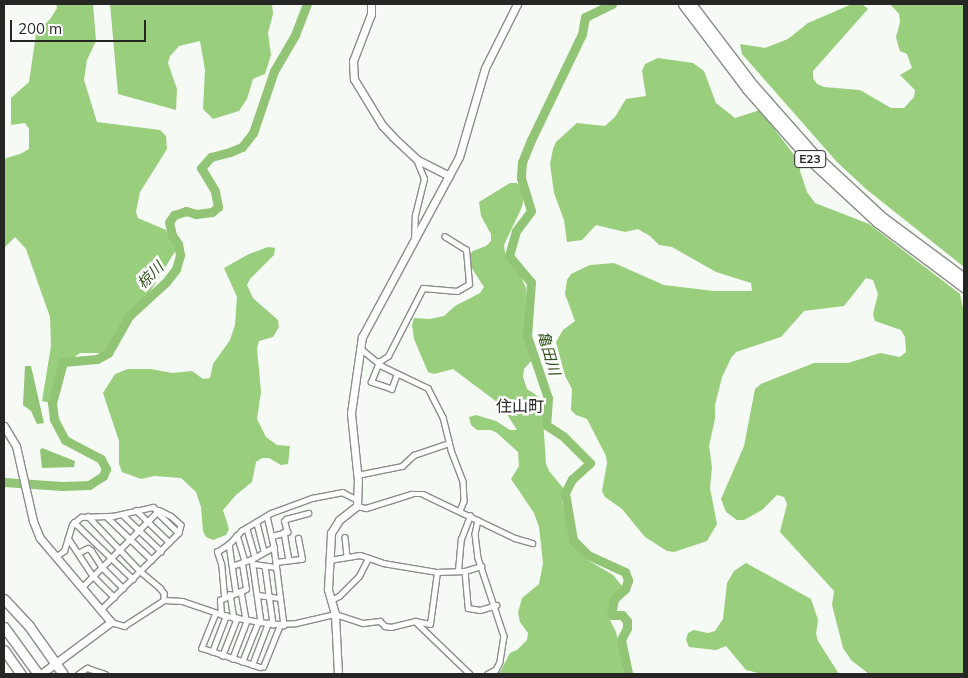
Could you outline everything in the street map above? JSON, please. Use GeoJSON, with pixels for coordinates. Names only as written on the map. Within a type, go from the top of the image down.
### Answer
{"type":"FeatureCollection","features":[{"type":"Feature","properties":{"kind":"highway","name":"E23"},"geometry":{"type":"LineString","coordinates":[[683,4],[747,89],[809,159],[884,228],[964,286]]}},
{"type":"Feature","properties":{"kind":"highway","name":"E23"},"geometry":{"type":"LineString","coordinates":[[691,4],[752,84],[814,154],[882,216],[964,278]]}},
{"type":"Feature","properties":{"kind":"highway"},"geometry":{"type":"LineString","coordinates":[[4,599],[29,626],[63,674]]}},
{"type":"Feature","properties":{"kind":"highway"},"geometry":{"type":"LineString","coordinates":[[4,627],[38,672]]}},
{"type":"Feature","properties":{"kind":"highway"},"geometry":{"type":"LineString","coordinates":[[4,650],[21,674]]}},
{"type":"Feature","properties":{"kind":"street"},"geometry":{"type":"LineString","coordinates":[[371,4],[371,14],[353,61],[354,79],[382,126],[416,158],[449,176]]}},
{"type":"Feature","properties":{"kind":"street"},"geometry":{"type":"LineString","coordinates":[[337,673],[335,614],[328,589],[329,560],[332,528],[357,503],[358,475],[351,413],[360,348],[367,325],[414,242],[462,150],[485,68],[518,4]]}},
{"type":"Feature","properties":{"kind":"street"},"geometry":{"type":"LineString","coordinates":[[414,242],[415,215],[424,179],[416,158]]}},
{"type":"Feature","properties":{"kind":"street"},"geometry":{"type":"LineString","coordinates":[[397,374],[392,389],[371,382],[379,362],[388,356],[423,288],[457,291],[469,284],[466,250],[445,237]]}},
{"type":"Feature","properties":{"kind":"street"},"geometry":{"type":"LineString","coordinates":[[360,348],[397,374],[428,388],[443,417],[449,443],[462,481],[464,501],[460,511]]}},
{"type":"Feature","properties":{"kind":"street"},"geometry":{"type":"LineString","coordinates":[[4,426],[13,438],[33,522],[40,538],[111,622],[124,626],[164,600],[182,601],[221,615],[270,624],[282,625],[335,614],[363,623],[380,621],[385,626],[391,628],[415,621],[430,624],[437,572]]}},
{"type":"Feature","properties":{"kind":"street"},"geometry":{"type":"LineString","coordinates":[[358,475],[402,466],[416,454],[449,443]]}},
{"type":"Feature","properties":{"kind":"street"},"geometry":{"type":"LineString","coordinates":[[224,596],[221,564],[217,552],[229,544],[237,535],[267,516],[300,502],[329,494],[342,492],[366,508],[419,493],[515,538],[532,544]]}},
{"type":"Feature","properties":{"kind":"street"},"geometry":{"type":"LineString","coordinates":[[55,556],[64,551],[74,522],[88,516],[108,516],[153,507],[171,516],[181,525],[178,532],[161,551],[101,610]]}},
{"type":"Feature","properties":{"kind":"street"},"geometry":{"type":"LineString","coordinates":[[136,510],[169,542]]}},
{"type":"Feature","properties":{"kind":"street"},"geometry":{"type":"LineString","coordinates":[[82,587],[158,511]]}},
{"type":"Feature","properties":{"kind":"street"},"geometry":{"type":"LineString","coordinates":[[272,536],[287,532],[284,520],[308,513]]}},
{"type":"Feature","properties":{"kind":"street"},"geometry":{"type":"LineString","coordinates":[[122,514],[161,551]]}},
{"type":"Feature","properties":{"kind":"street"},"geometry":{"type":"LineString","coordinates":[[88,516],[140,571],[160,588],[164,594],[164,600]]}},
{"type":"Feature","properties":{"kind":"street"},"geometry":{"type":"LineString","coordinates":[[108,516],[152,560]]}},
{"type":"Feature","properties":{"kind":"street"},"geometry":{"type":"LineString","coordinates":[[221,615],[202,648],[222,656],[263,667],[282,625],[274,547],[267,516]]}},
{"type":"Feature","properties":{"kind":"street"},"geometry":{"type":"LineString","coordinates":[[458,571],[461,539],[470,516]]}},
{"type":"Feature","properties":{"kind":"street"},"geometry":{"type":"LineString","coordinates":[[478,520],[475,537],[481,566],[503,630],[504,647],[498,666],[488,674]]}},
{"type":"Feature","properties":{"kind":"street"},"geometry":{"type":"LineString","coordinates":[[74,522],[133,579]]}},
{"type":"Feature","properties":{"kind":"street"},"geometry":{"type":"LineString","coordinates":[[257,523],[264,551]]}},
{"type":"Feature","properties":{"kind":"street"},"geometry":{"type":"LineString","coordinates":[[242,662],[260,622],[254,560],[247,528]]}},
{"type":"Feature","properties":{"kind":"street"},"geometry":{"type":"LineString","coordinates":[[284,532],[289,560]]}},
{"type":"Feature","properties":{"kind":"street"},"geometry":{"type":"LineString","coordinates":[[212,652],[221,615],[220,600],[224,596],[246,589],[237,535]]}},
{"type":"Feature","properties":{"kind":"street"},"geometry":{"type":"LineString","coordinates":[[345,537],[347,556]]}},
{"type":"Feature","properties":{"kind":"street"},"geometry":{"type":"LineString","coordinates":[[68,538],[93,576],[114,597]]}},
{"type":"Feature","properties":{"kind":"street"},"geometry":{"type":"LineString","coordinates":[[254,560],[265,566],[302,559],[298,538]]}},
{"type":"Feature","properties":{"kind":"street"},"geometry":{"type":"LineString","coordinates":[[229,544],[232,566],[246,620],[232,659]]}},
{"type":"Feature","properties":{"kind":"street"},"geometry":{"type":"LineString","coordinates":[[232,566],[254,560],[264,551],[274,547]]}},
{"type":"Feature","properties":{"kind":"street"},"geometry":{"type":"LineString","coordinates":[[78,553],[88,548],[91,550],[102,567],[123,588]]}},
{"type":"Feature","properties":{"kind":"street"},"geometry":{"type":"LineString","coordinates":[[329,560],[360,555],[399,566],[437,572],[466,571],[481,566]]}},
{"type":"Feature","properties":{"kind":"street"},"geometry":{"type":"LineString","coordinates":[[331,600],[339,596],[359,576],[368,558]]}},
{"type":"Feature","properties":{"kind":"street"},"geometry":{"type":"LineString","coordinates":[[252,665],[270,624],[265,566]]}},
{"type":"Feature","properties":{"kind":"street"},"geometry":{"type":"LineString","coordinates":[[466,571],[468,608],[480,610],[496,606]]}},
{"type":"Feature","properties":{"kind":"street"},"geometry":{"type":"LineString","coordinates":[[222,656],[235,618],[230,594]]}},
{"type":"Feature","properties":{"kind":"street"},"geometry":{"type":"LineString","coordinates":[[258,595],[280,598]]}},
{"type":"Feature","properties":{"kind":"street"},"geometry":{"type":"LineString","coordinates":[[415,621],[470,674]]}},
{"type":"Feature","properties":{"kind":"street"},"geometry":{"type":"LineString","coordinates":[[38,672],[56,664],[111,622]]}},
{"type":"Feature","properties":{"kind":"street"},"geometry":{"type":"LineString","coordinates":[[78,674],[87,668],[105,674]]}},
{"type":"Feature","properties":{"kind":"shaded area"},"geometry":{"type":"Polygon","coordinates":[[[56,4],[93,4],[96,41],[87,60],[84,80],[97,122],[160,130],[166,136],[167,149],[140,192],[136,212],[138,218],[166,230],[176,250],[150,292],[123,327],[113,347],[101,353],[80,353],[69,361],[55,386],[51,403],[42,401],[51,346],[50,317],[26,249],[15,237],[4,248],[4,162],[6,158],[29,149],[29,129],[25,123],[11,125],[11,98],[29,82],[36,34],[51,18],[57,8],[56,4]]]}},
{"type":"Feature","properties":{"kind":"shaded area"},"geometry":{"type":"Polygon","coordinates":[[[110,4],[272,4],[273,14],[268,33],[271,55],[265,74],[253,79],[247,99],[239,111],[213,119],[203,109],[205,70],[200,41],[179,46],[170,56],[168,63],[177,89],[176,110],[118,94],[110,4]]]}},
{"type":"Feature","properties":{"kind":"shaded area"},"geometry":{"type":"Polygon","coordinates":[[[852,4],[862,4],[868,9],[813,71],[813,78],[817,84],[824,87],[860,90],[891,108],[904,108],[914,97],[915,90],[900,75],[912,68],[907,54],[900,51],[896,37],[900,22],[899,14],[890,4],[964,4],[964,267],[866,189],[837,162],[742,54],[740,44],[765,48],[788,39],[808,23],[852,4]]]}},
{"type":"Feature","properties":{"kind":"shaded area"},"geometry":{"type":"Polygon","coordinates":[[[658,58],[693,63],[704,71],[716,103],[735,118],[760,110],[801,164],[800,171],[807,192],[815,203],[869,224],[960,294],[964,313],[964,674],[869,674],[851,660],[843,648],[832,605],[834,591],[780,532],[787,504],[784,497],[777,495],[762,510],[744,520],[737,520],[726,512],[721,499],[744,446],[755,389],[761,384],[814,363],[848,363],[880,353],[900,357],[906,352],[905,337],[901,330],[875,321],[873,314],[878,294],[873,280],[866,278],[844,306],[804,311],[781,337],[736,352],[731,358],[722,377],[715,405],[715,419],[709,446],[712,467],[710,488],[717,524],[707,541],[674,552],[667,551],[645,537],[622,509],[605,497],[602,491],[607,463],[606,456],[587,419],[576,415],[571,410],[572,389],[565,376],[556,342],[563,330],[575,321],[565,294],[567,280],[571,274],[590,265],[614,263],[664,285],[714,291],[752,291],[751,283],[716,272],[672,247],[659,245],[650,236],[638,229],[625,232],[596,225],[582,240],[567,242],[564,220],[554,193],[550,164],[556,142],[577,123],[605,126],[615,117],[626,99],[646,96],[642,71],[645,64],[658,58]]]}},
{"type":"Feature","properties":{"kind":"shaded area"},"geometry":{"type":"Polygon","coordinates":[[[510,183],[517,183],[525,192],[522,207],[504,245],[506,259],[521,276],[526,288],[525,338],[533,359],[524,369],[523,377],[527,389],[539,397],[542,403],[546,464],[549,471],[564,489],[562,503],[572,537],[586,559],[613,575],[622,586],[622,593],[609,618],[616,632],[624,674],[499,674],[510,653],[517,650],[527,640],[528,633],[520,622],[518,613],[522,598],[539,584],[543,563],[539,527],[534,513],[511,479],[519,466],[518,452],[497,433],[491,430],[477,430],[471,425],[469,417],[476,415],[496,421],[510,430],[517,430],[501,405],[453,369],[434,374],[428,372],[414,339],[412,325],[414,318],[430,319],[444,316],[455,306],[480,293],[484,287],[469,264],[468,257],[473,251],[486,246],[491,241],[491,234],[481,216],[479,202],[510,183]]]}},
{"type":"Feature","properties":{"kind":"shaded area"},"geometry":{"type":"Polygon","coordinates":[[[268,247],[275,248],[274,255],[250,279],[247,285],[253,298],[278,320],[279,327],[273,337],[259,341],[257,348],[261,392],[257,419],[266,437],[277,445],[290,446],[288,464],[281,465],[269,458],[262,458],[256,462],[252,482],[236,495],[223,510],[229,529],[226,535],[213,540],[206,537],[203,531],[201,507],[196,492],[181,478],[154,476],[141,479],[122,472],[119,464],[119,441],[103,393],[115,374],[128,369],[151,369],[172,373],[192,371],[203,379],[210,378],[213,364],[230,340],[235,325],[237,297],[224,268],[249,254],[268,247]]]}},
{"type":"Feature","properties":{"kind":"shaded area"},"geometry":{"type":"Polygon","coordinates":[[[25,366],[31,366],[44,423],[37,424],[31,411],[23,405],[25,366]]]}},
{"type":"Feature","properties":{"kind":"shaded area"},"geometry":{"type":"Polygon","coordinates":[[[42,448],[75,461],[74,467],[42,468],[40,450],[42,448]]]}},
{"type":"Feature","properties":{"kind":"shaded area"},"geometry":{"type":"Polygon","coordinates":[[[746,563],[811,599],[818,620],[816,634],[818,641],[839,674],[762,674],[746,670],[726,646],[716,650],[689,647],[686,640],[688,633],[694,630],[708,633],[715,631],[723,619],[727,583],[734,571],[746,563]]]}},
{"type":"Feature","properties":{"kind":"waterway","name":"椋川"},"geometry":{"type":"LineString","coordinates":[[4,482],[62,486],[89,485],[103,476],[106,469],[101,459],[65,440],[54,419],[52,403],[63,362],[97,359],[108,353],[129,316],[166,282],[176,269],[180,255],[178,244],[172,235],[169,222],[174,215],[186,211],[196,214],[212,212],[218,207],[215,191],[201,168],[211,157],[242,147],[253,133],[274,71],[295,35],[307,4]]}},
{"type":"Feature","properties":{"kind":"waterway","name":"亀田川"},"geometry":{"type":"LineString","coordinates":[[612,4],[585,17],[582,34],[522,162],[521,178],[531,211],[516,231],[509,256],[531,282],[527,336],[548,398],[546,425],[563,436],[590,463],[572,479],[565,493],[573,540],[588,555],[625,572],[628,580],[625,589],[614,599],[611,615],[622,615],[627,621],[627,628],[621,640],[628,674]]}},
{"type":"Feature","properties":{"kind":"district","name":"住山町"},"geometry":{"type":"Point","coordinates":[520,406]}}]}
